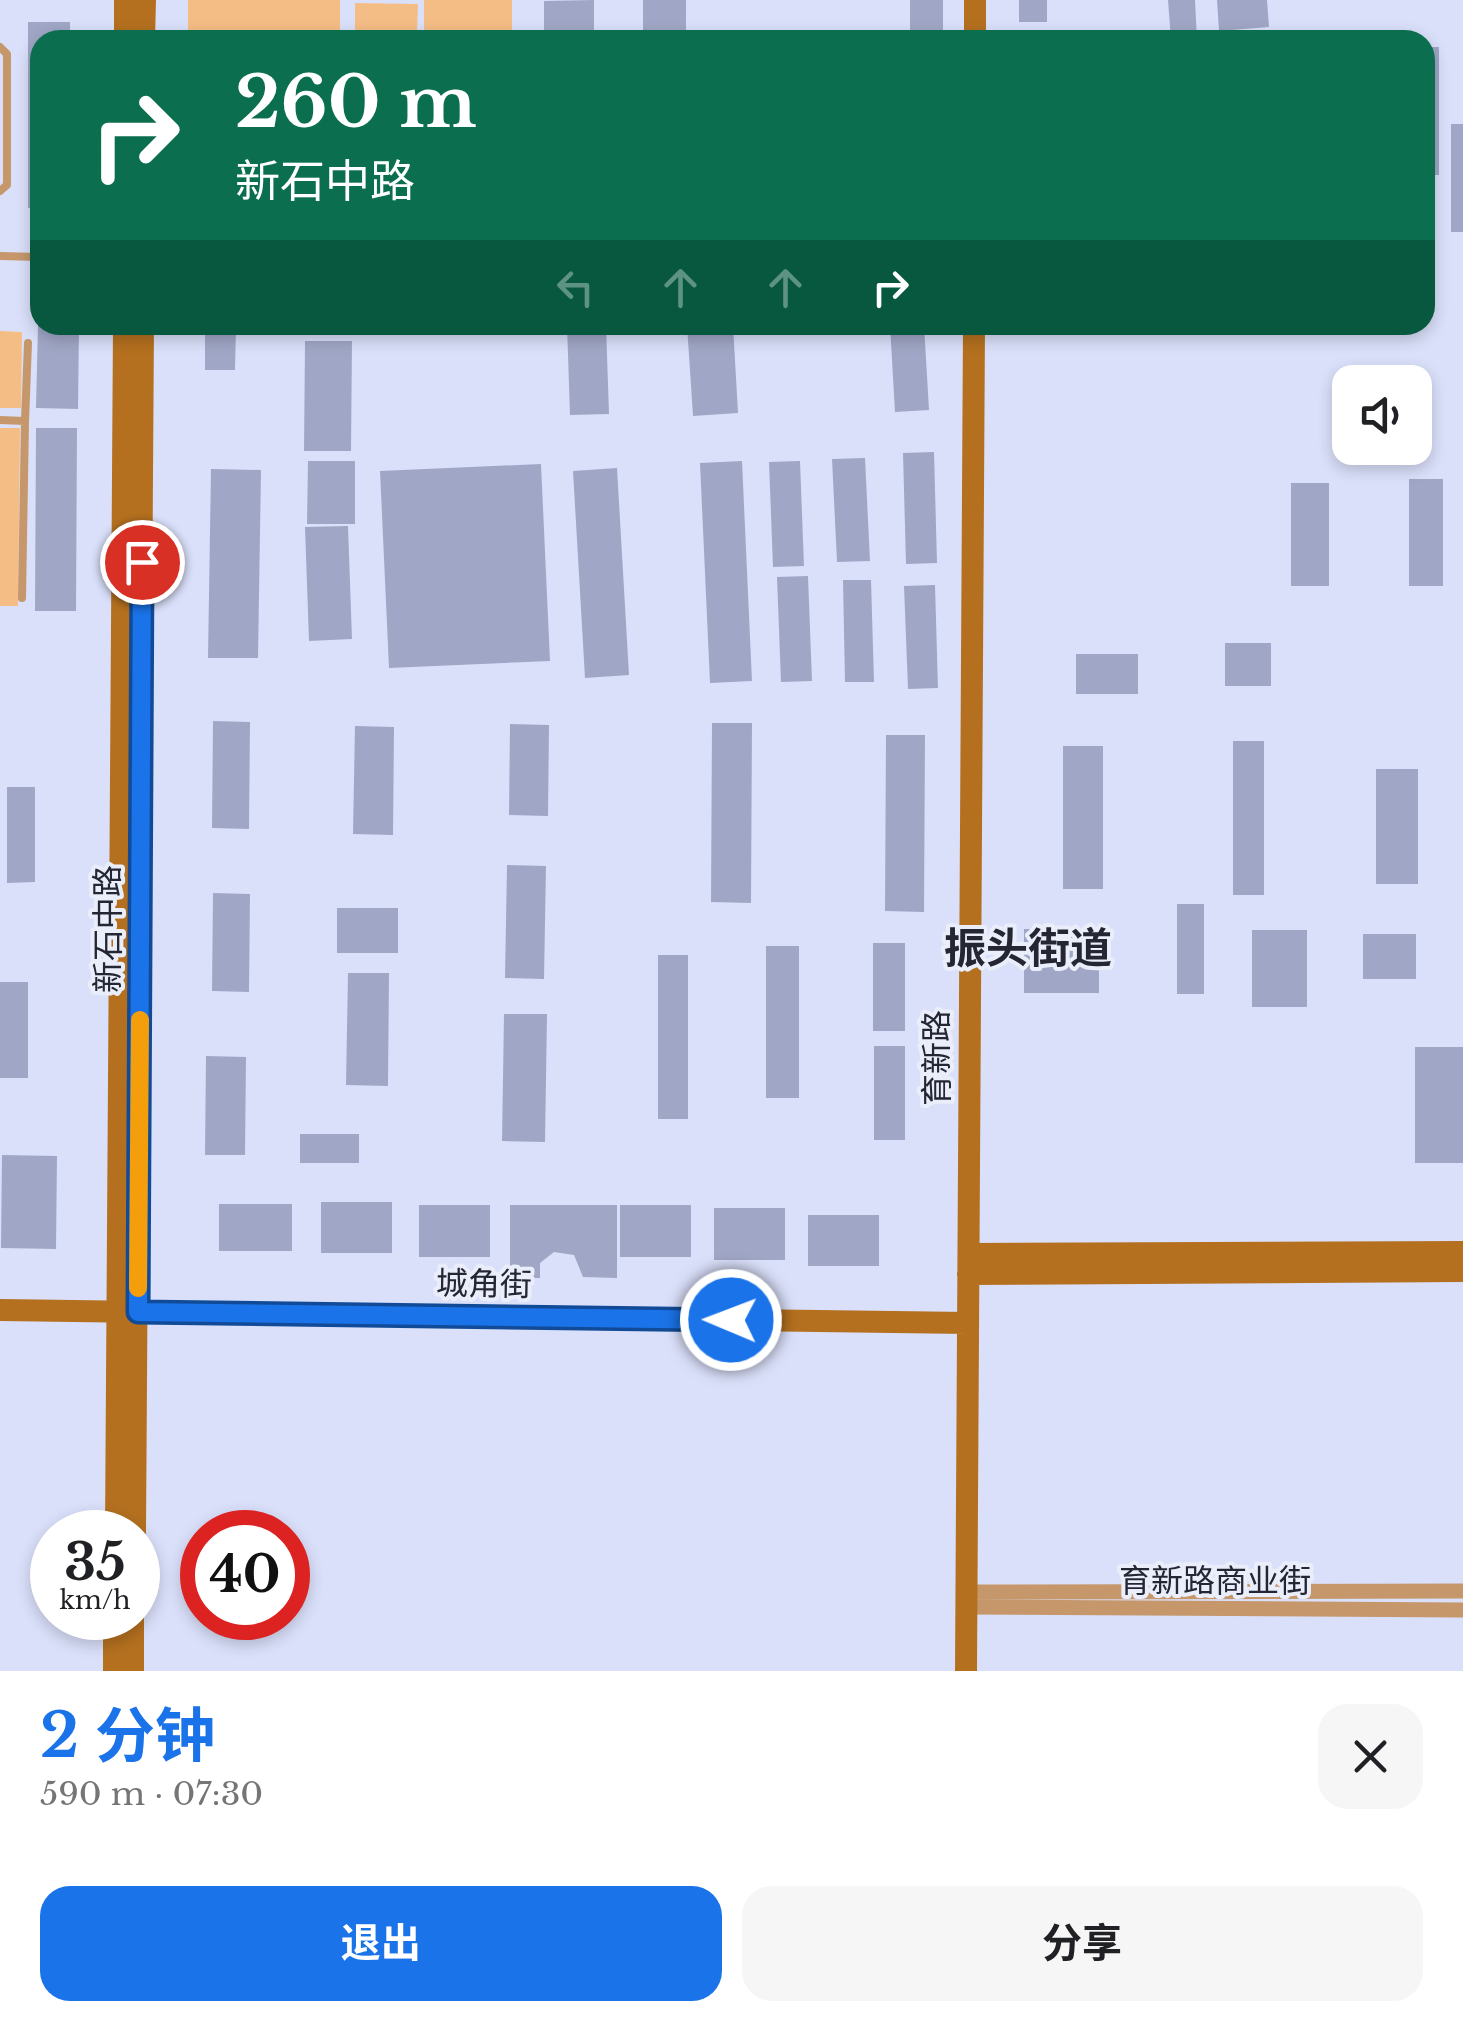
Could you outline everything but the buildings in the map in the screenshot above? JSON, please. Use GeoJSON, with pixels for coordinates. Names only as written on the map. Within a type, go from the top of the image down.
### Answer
{"type":"FeatureCollection","features":[{"type":"Feature","properties":{"kind":"street"},"geometry":{"type":"LineString","coordinates":[[125,0],[125,30]]}},
{"type":"Feature","properties":{"kind":"street"},"geometry":{"type":"LineString","coordinates":[[144,30],[145,0]]}},
{"type":"Feature","properties":{"kind":"street"},"geometry":{"type":"LineString","coordinates":[[975,30],[976,0]]}},
{"type":"Feature","properties":{"kind":"street","name":"新石中路"},"geometry":{"type":"LineString","coordinates":[[124,335],[128,1312],[134,1510]]}},
{"type":"Feature","properties":{"kind":"street","name":"新石中路"},"geometry":{"type":"LineString","coordinates":[[117,1510],[128,1312],[143,335]]}},
{"type":"Feature","properties":{"kind":"street","name":"育新路"},"geometry":{"type":"LineString","coordinates":[[966,1671],[974,335]]}},
{"type":"Feature","properties":{"kind":"street"},"geometry":{"type":"LineString","coordinates":[[968,1264],[1463,1252]]}},
{"type":"Feature","properties":{"kind":"street"},"geometry":{"type":"LineString","coordinates":[[968,1264],[1463,1271]]}},
{"type":"Feature","properties":{"kind":"street","name":"城角街"},"geometry":{"type":"LineString","coordinates":[[0,1310],[968,1323]]}},
{"type":"Feature","properties":{"kind":"street","name":"育新路商业街"},"geometry":{"type":"LineString","coordinates":[[966,1599],[1463,1591]]}},
{"type":"Feature","properties":{"kind":"street","name":"育新路商业街"},"geometry":{"type":"LineString","coordinates":[[966,1599],[1463,1610]]}},
{"type":"Feature","properties":{"kind":"street"},"geometry":{"type":"LineString","coordinates":[[114,1640],[114,1671]]}},
{"type":"Feature","properties":{"kind":"street"},"geometry":{"type":"LineString","coordinates":[[132,1671],[133,1640]]}},
{"type":"Feature","properties":{"kind":"lane"},"geometry":{"type":"LineString","coordinates":[[0,47],[7,54],[7,186],[0,191]]}},
{"type":"Feature","properties":{"kind":"lane"},"geometry":{"type":"LineString","coordinates":[[0,256],[30,257]]}},
{"type":"Feature","properties":{"kind":"lane"},"geometry":{"type":"LineString","coordinates":[[22,598],[28,343]]}},
{"type":"Feature","properties":{"kind":"lane"},"geometry":{"type":"LineString","coordinates":[[0,420],[25,421]]}},
{"type":"Feature","properties":{"kind":"shaded area"},"geometry":{"type":"Polygon","coordinates":[[[188,0],[340,0],[340,30],[188,30],[188,0]]]}},
{"type":"Feature","properties":{"kind":"shaded area"},"geometry":{"type":"Polygon","coordinates":[[[424,0],[512,0],[512,30],[424,30],[424,0]]]}},
{"type":"Feature","properties":{"kind":"shaded area"},"geometry":{"type":"Polygon","coordinates":[[[355,3],[418,4],[417,30],[355,30],[355,3]]]}},
{"type":"Feature","properties":{"kind":"shaded area"},"geometry":{"type":"Polygon","coordinates":[[[0,331],[22,332],[21,408],[0,408],[0,331]]]}},
{"type":"Feature","properties":{"kind":"shaded area"},"geometry":{"type":"Polygon","coordinates":[[[0,428],[20,428],[18,606],[0,606],[0,428]]]}},
{"type":"Feature","properties":{"kind":"slow traffic"},"geometry":{"type":"LineString","coordinates":[[138,1288],[140,1020]]}},
{"type":"Feature","properties":{"kind":"district","name":"振头街道"},"geometry":{"type":"Point","coordinates":[1028,948]}},
{"type":"Feature","properties":{"kind":"route"},"geometry":{"type":"LineString","coordinates":[[142,562],[138,1312],[731,1320]]}}]}
